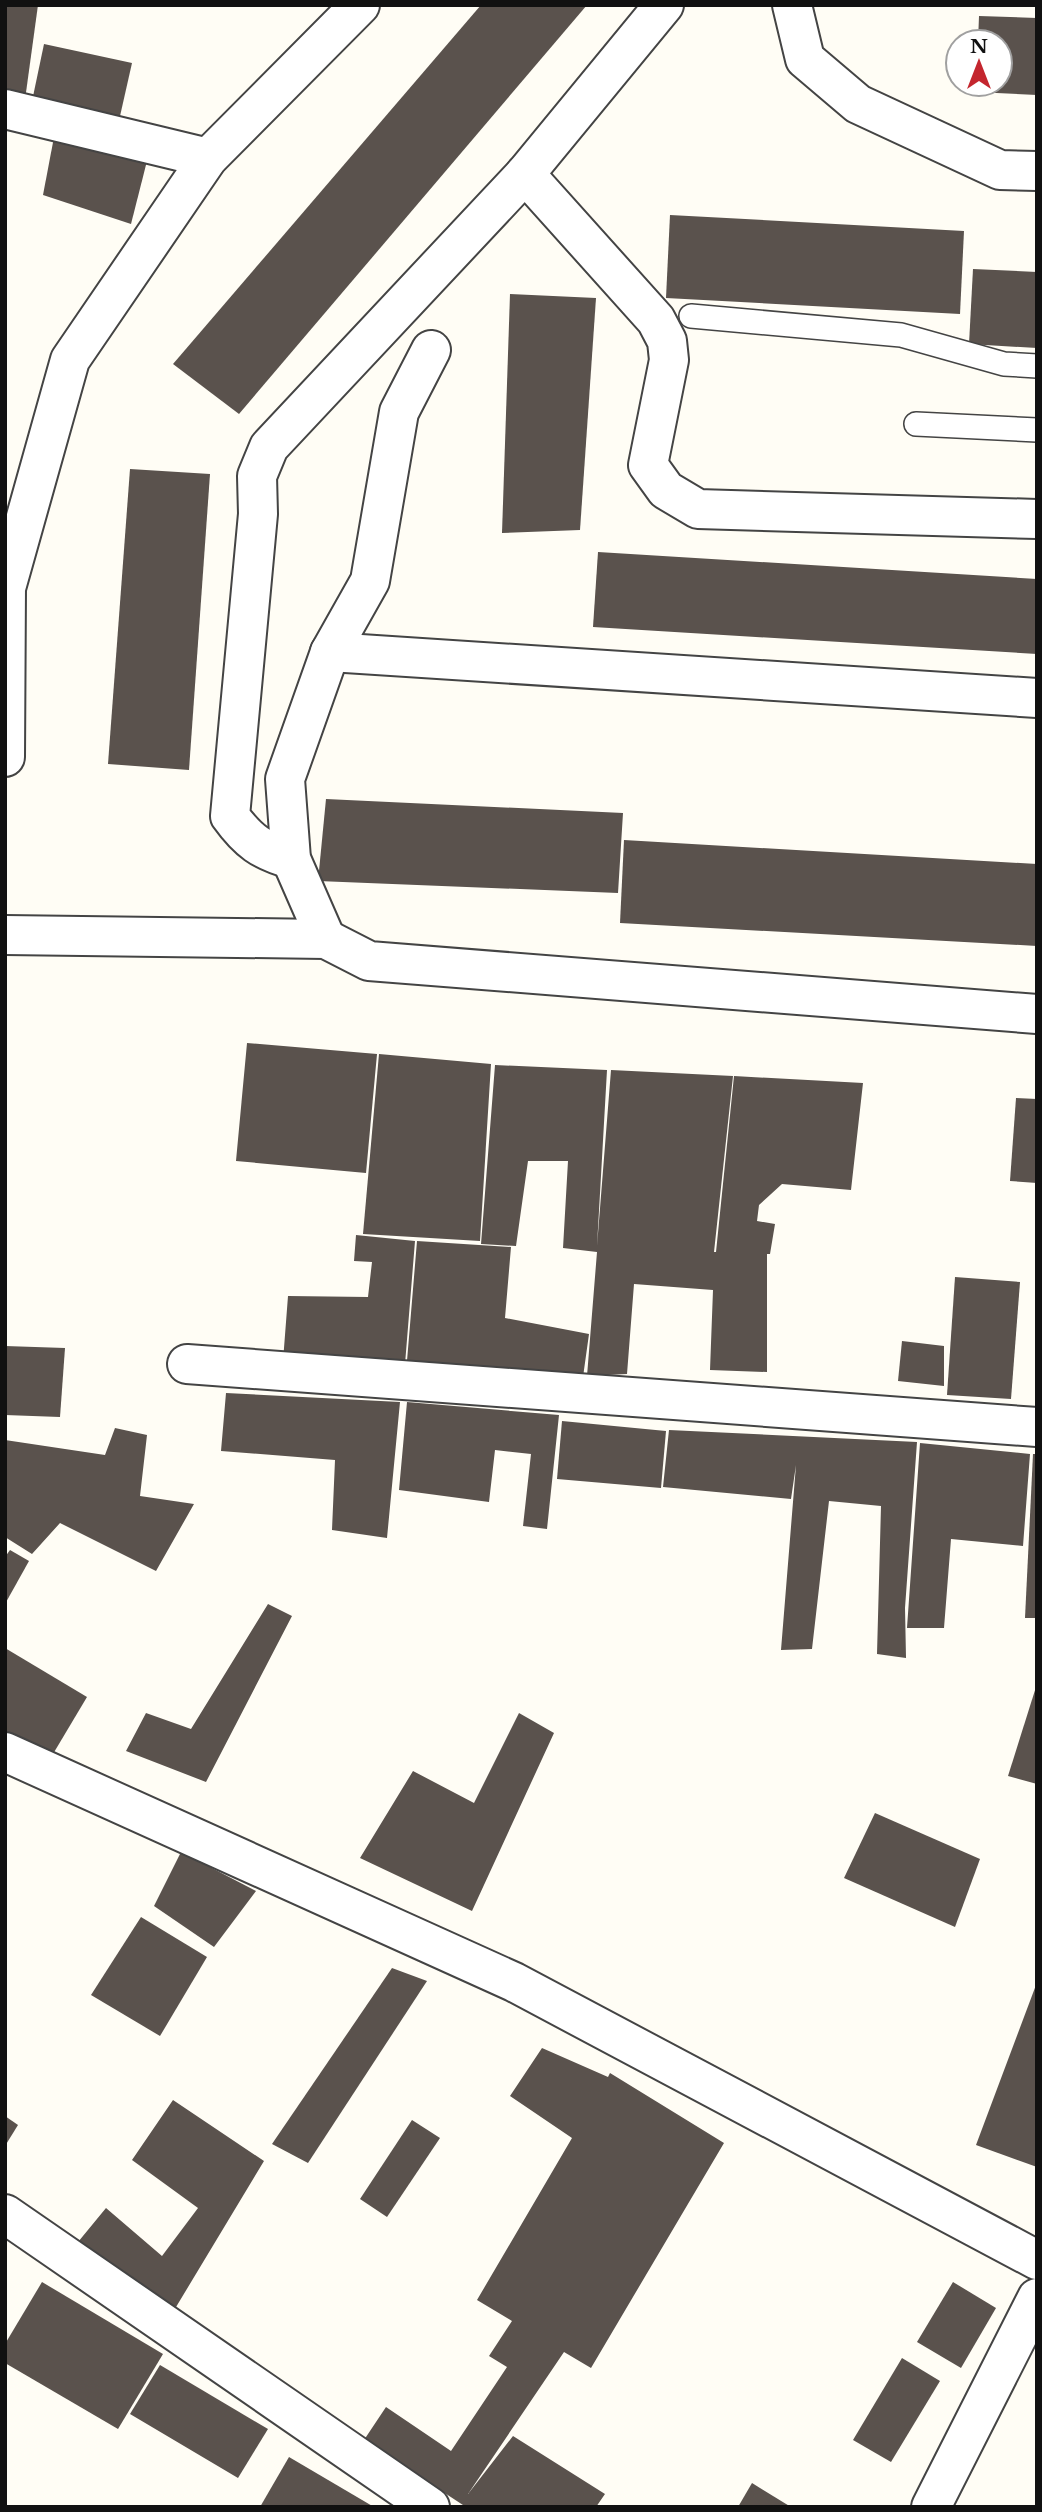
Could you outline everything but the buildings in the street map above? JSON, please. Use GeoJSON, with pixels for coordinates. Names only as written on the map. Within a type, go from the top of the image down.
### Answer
{"type":"FeatureCollection","features":[{"type":"Feature","properties":{"kind":"street"},"geometry":{"type":"LineString","coordinates":[[5,757],[6,588],[70,360],[208,158],[360,5]]}},
{"type":"Feature","properties":{"kind":"street"},"geometry":{"type":"LineString","coordinates":[[291,859],[265,852],[248,840],[230,816],[258,514],[257,476],[269,447],[525,174],[664,5]]}},
{"type":"Feature","properties":{"kind":"street"},"geometry":{"type":"LineString","coordinates":[[792,5],[805,59],[858,104],[1000,170],[1037,171]]}},
{"type":"Feature","properties":{"kind":"street"},"geometry":{"type":"LineString","coordinates":[[5,109],[208,158]]}},
{"type":"Feature","properties":{"kind":"street"},"geometry":{"type":"LineString","coordinates":[[525,174],[656,320],[667,341],[669,360],[648,465],[666,491],[698,509],[1037,519]]}},
{"type":"Feature","properties":{"kind":"street"},"geometry":{"type":"LineString","coordinates":[[326,939],[291,859],[285,779],[330,652],[370,581],[399,412],[431,350]]}},
{"type":"Feature","properties":{"kind":"street"},"geometry":{"type":"LineString","coordinates":[[330,652],[1037,698]]}},
{"type":"Feature","properties":{"kind":"street"},"geometry":{"type":"LineString","coordinates":[[5,936],[326,939],[369,961],[1037,1014]]}},
{"type":"Feature","properties":{"kind":"street"},"geometry":{"type":"LineString","coordinates":[[187,1364],[1037,1427]]}},
{"type":"Feature","properties":{"kind":"street"},"geometry":{"type":"LineString","coordinates":[[5,1752],[514,1982],[1037,2259]]}},
{"type":"Feature","properties":{"kind":"street"},"geometry":{"type":"LineString","coordinates":[[5,2214],[430,2507]]}},
{"type":"Feature","properties":{"kind":"street"},"geometry":{"type":"LineString","coordinates":[[931,2507],[1037,2298]]}},
{"type":"Feature","properties":{"kind":"lane"},"geometry":{"type":"LineString","coordinates":[[691,316],[901,335],[1004,364],[1037,366]]}},
{"type":"Feature","properties":{"kind":"lane"},"geometry":{"type":"LineString","coordinates":[[916,424],[1037,430]]}}]}
